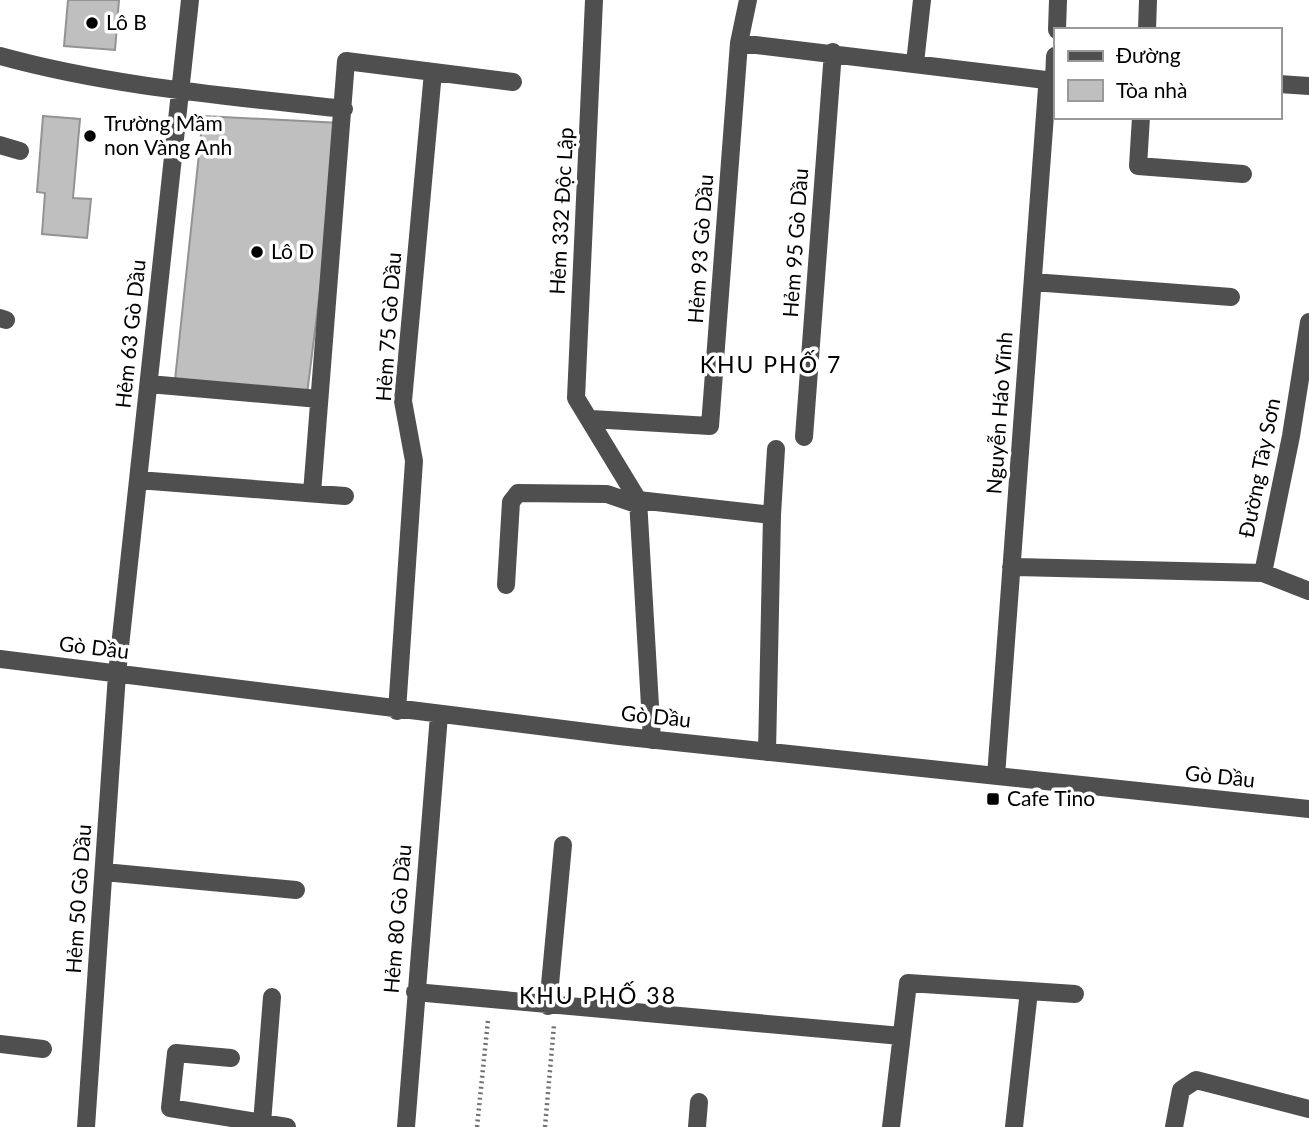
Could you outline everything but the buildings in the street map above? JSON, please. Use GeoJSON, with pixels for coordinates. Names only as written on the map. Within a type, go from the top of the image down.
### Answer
{"type":"FeatureCollection","features":[{"type":"Feature","properties":{"kind":"street","name":"Hẻm 63 Gò Dầu"},"geometry":{"type":"LineString","coordinates":[[117,674],[190,0]]}},
{"type":"Feature","properties":{"kind":"street","name":"Hẻm 332 Độc Lập"},"geometry":{"type":"LineString","coordinates":[[591,419],[576,398],[594,0]]}},
{"type":"Feature","properties":{"kind":"street"},"geometry":{"type":"LineString","coordinates":[[748,0],[739,43],[915,63],[1052,86]]}},
{"type":"Feature","properties":{"kind":"street"},"geometry":{"type":"LineString","coordinates":[[915,63],[922,0]]}},
{"type":"Feature","properties":{"kind":"street"},"geometry":{"type":"LineString","coordinates":[[1057,28],[1058,0]]}},
{"type":"Feature","properties":{"kind":"street"},"geometry":{"type":"LineString","coordinates":[[1147,28],[1149,0]]}},
{"type":"Feature","properties":{"kind":"street","name":"Hẻm 93 Gò Dầu"},"geometry":{"type":"LineString","coordinates":[[591,419],[710,426],[739,43]]}},
{"type":"Feature","properties":{"kind":"street","name":"Hẻm 95 Gò Dầu"},"geometry":{"type":"LineString","coordinates":[[804,437],[833,52]]}},
{"type":"Feature","properties":{"kind":"street"},"geometry":{"type":"LineString","coordinates":[[0,56],[56,71],[181,91],[344,109]]}},
{"type":"Feature","properties":{"kind":"street"},"geometry":{"type":"LineString","coordinates":[[312,493],[346,61],[513,82]]}},
{"type":"Feature","properties":{"kind":"street","name":"Nguyễn Háo Vĩnh"},"geometry":{"type":"LineString","coordinates":[[996,776],[1033,282],[1054,65]]}},
{"type":"Feature","properties":{"kind":"street","name":"Hẻm 75 Gò Dầu"},"geometry":{"type":"LineString","coordinates":[[397,710],[414,461],[403,401],[433,72]]}},
{"type":"Feature","properties":{"kind":"street"},"geometry":{"type":"LineString","coordinates":[[1281,83],[1309,86]]}},
{"type":"Feature","properties":{"kind":"street"},"geometry":{"type":"LineString","coordinates":[[1141,119],[1138,166],[1243,174]]}},
{"type":"Feature","properties":{"kind":"street"},"geometry":{"type":"LineString","coordinates":[[0,145],[20,150]]}},
{"type":"Feature","properties":{"kind":"street"},"geometry":{"type":"LineString","coordinates":[[1033,282],[1231,297]]}},
{"type":"Feature","properties":{"kind":"street","name":"Đường Tây Sơn"},"geometry":{"type":"LineString","coordinates":[[1263,573],[1300,437],[1309,322]]}},
{"type":"Feature","properties":{"kind":"street"},"geometry":{"type":"LineString","coordinates":[[149,384],[319,399]]}},
{"type":"Feature","properties":{"kind":"street"},"geometry":{"type":"LineString","coordinates":[[591,419],[639,503],[652,740]]}},
{"type":"Feature","properties":{"kind":"street"},"geometry":{"type":"LineString","coordinates":[[767,752],[776,449]]}},
{"type":"Feature","properties":{"kind":"street"},"geometry":{"type":"LineString","coordinates":[[138,480],[345,496]]}},
{"type":"Feature","properties":{"kind":"street"},"geometry":{"type":"LineString","coordinates":[[506,585],[511,502],[518,493],[607,494],[639,503],[772,515]]}},
{"type":"Feature","properties":{"kind":"street"},"geometry":{"type":"LineString","coordinates":[[1011,567],[1263,573],[1309,591]]}},
{"type":"Feature","properties":{"kind":"street","name":"Gò Dầu"},"geometry":{"type":"LineString","coordinates":[[0,659],[652,740],[1309,809]]}},
{"type":"Feature","properties":{"kind":"street","name":"Hẻm 50 Gò Dầu"},"geometry":{"type":"LineString","coordinates":[[86,1127],[117,674]]}},
{"type":"Feature","properties":{"kind":"street","name":"Hẻm 80 Gò Dầu"},"geometry":{"type":"LineString","coordinates":[[407,1127],[415,992],[439,715]]}},
{"type":"Feature","properties":{"kind":"street"},"geometry":{"type":"LineString","coordinates":[[552,1006],[563,845]]}},
{"type":"Feature","properties":{"kind":"street"},"geometry":{"type":"LineString","coordinates":[[104,872],[296,890]]}},
{"type":"Feature","properties":{"kind":"street"},"geometry":{"type":"LineString","coordinates":[[891,1127],[908,983],[1075,994]]}},
{"type":"Feature","properties":{"kind":"street"},"geometry":{"type":"LineString","coordinates":[[1014,1127],[1029,991]]}},
{"type":"Feature","properties":{"kind":"street"},"geometry":{"type":"LineString","coordinates":[[415,992],[901,1036]]}},
{"type":"Feature","properties":{"kind":"street"},"geometry":{"type":"LineString","coordinates":[[232,1058],[176,1053],[170,1108],[274,1126],[272,997]]}},
{"type":"Feature","properties":{"kind":"street"},"geometry":{"type":"LineString","coordinates":[[0,1044],[43,1049]]}},
{"type":"Feature","properties":{"kind":"street"},"geometry":{"type":"LineString","coordinates":[[1174,1127],[1181,1090],[1196,1080],[1309,1109]]}},
{"type":"Feature","properties":{"kind":"street"},"geometry":{"type":"LineString","coordinates":[[697,1127],[699,1102]]}},
{"type":"Feature","properties":{"kind":"path"},"geometry":{"type":"LineString","coordinates":[[477,1127],[491,1000]]}},
{"type":"Feature","properties":{"kind":"path"},"geometry":{"type":"LineString","coordinates":[[545,1127],[552,1006]]}},
{"type":"Feature","properties":{"kind":"place","name":"Lô B"},"geometry":{"type":"Point","coordinates":[92,23]}},
{"type":"Feature","properties":{"kind":"place","name":"Trường Mầm non Vàng Anh"},"geometry":{"type":"Point","coordinates":[90,136]}},
{"type":"Feature","properties":{"kind":"place","name":"Lô D"},"geometry":{"type":"Point","coordinates":[257,252]}},
{"type":"Feature","properties":{"kind":"place","name":"Cafe Tino"},"geometry":{"type":"Point","coordinates":[993,799]}},
{"type":"Feature","properties":{"kind":"district","name":"KHU PHỐ 7"},"geometry":{"type":"Point","coordinates":[771,365]}},
{"type":"Feature","properties":{"kind":"district","name":"KHU PHỐ 38"},"geometry":{"type":"Point","coordinates":[598,996]}}]}
